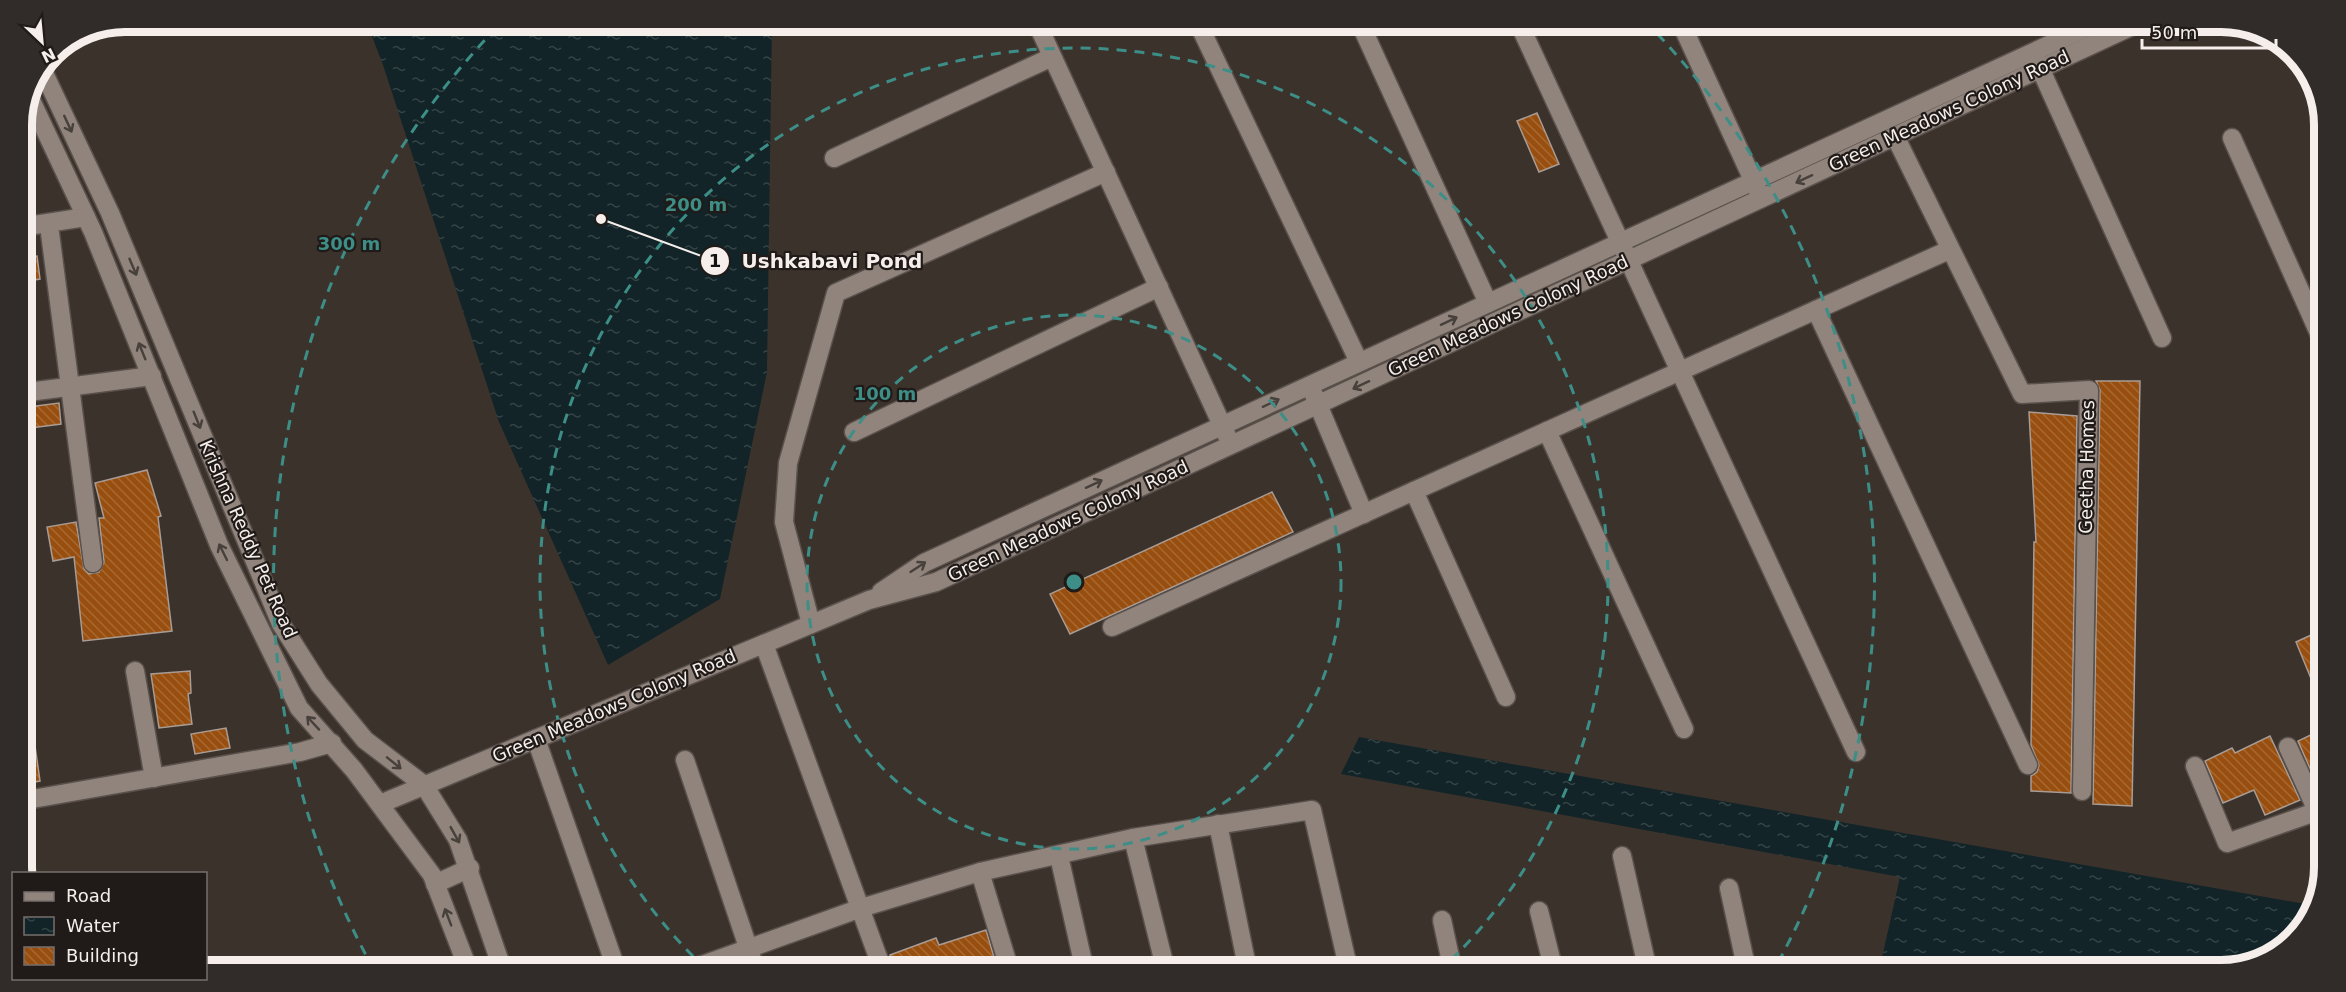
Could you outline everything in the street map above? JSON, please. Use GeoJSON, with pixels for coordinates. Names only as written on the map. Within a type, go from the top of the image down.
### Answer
{"type":"FeatureCollection","features":[{"type":"Feature","properties":{"kind":"street"},"geometry":{"type":"LineString","coordinates":[[1041,32],[1232,445]]}},
{"type":"Feature","properties":{"kind":"street"},"geometry":{"type":"LineString","coordinates":[[1202,32],[1359,362]]}},
{"type":"Feature","properties":{"kind":"street"},"geometry":{"type":"LineString","coordinates":[[1364,32],[1488,303]]}},
{"type":"Feature","properties":{"kind":"street"},"geometry":{"type":"LineString","coordinates":[[1523,32],[1856,752]]}},
{"type":"Feature","properties":{"kind":"street"},"geometry":{"type":"LineString","coordinates":[[1692,32],[1762,198]]}},
{"type":"Feature","properties":{"kind":"street","name":"Green Meadows Colony Road"},"geometry":{"type":"LineString","coordinates":[[380,804],[869,600],[936,582],[1895,136],[2037,60],[2083,32]]}},
{"type":"Feature","properties":{"kind":"street","name":"Green Meadows Colony Road"},"geometry":{"type":"LineString","coordinates":[[869,600],[924,563],[1753,181],[2037,60],[2113,32]]}},
{"type":"Feature","properties":{"kind":"street"},"geometry":{"type":"LineString","coordinates":[[834,158],[1052,57]]}},
{"type":"Feature","properties":{"kind":"street"},"geometry":{"type":"LineString","coordinates":[[2037,60],[2162,338]]}},
{"type":"Feature","properties":{"kind":"street","name":"Krishna Reddy Pet Road"},"geometry":{"type":"LineString","coordinates":[[45,76],[110,213],[281,624],[319,684],[365,740],[424,785],[458,840],[470,868],[500,961]]}},
{"type":"Feature","properties":{"kind":"street","name":"Krishna Reddy Pet Road"},"geometry":{"type":"LineString","coordinates":[[34,106],[87,217],[219,545],[299,708],[332,743],[432,875],[465,961]]}},
{"type":"Feature","properties":{"kind":"street","name":"Geetha Homes"},"geometry":{"type":"LineString","coordinates":[[1895,136],[1949,250],[2022,394],[2089,390],[2082,791]]}},
{"type":"Feature","properties":{"kind":"street"},"geometry":{"type":"LineString","coordinates":[[2232,138],[2314,318]]}},
{"type":"Feature","properties":{"kind":"street"},"geometry":{"type":"LineString","coordinates":[[811,624],[784,522],[788,463],[837,292],[1106,172]]}},
{"type":"Feature","properties":{"kind":"street"},"geometry":{"type":"LineString","coordinates":[[32,225],[87,217]]}},
{"type":"Feature","properties":{"kind":"street"},"geometry":{"type":"LineString","coordinates":[[50,234],[93,563]]}},
{"type":"Feature","properties":{"kind":"street"},"geometry":{"type":"LineString","coordinates":[[1112,627],[1949,250]]}},
{"type":"Feature","properties":{"kind":"street"},"geometry":{"type":"LineString","coordinates":[[854,432],[1159,287]]}},
{"type":"Feature","properties":{"kind":"street"},"geometry":{"type":"LineString","coordinates":[[1816,310],[2028,765]]}},
{"type":"Feature","properties":{"kind":"street"},"geometry":{"type":"LineString","coordinates":[[32,391],[152,376]]}},
{"type":"Feature","properties":{"kind":"street"},"geometry":{"type":"LineString","coordinates":[[1310,385],[1364,514]]}},
{"type":"Feature","properties":{"kind":"street"},"geometry":{"type":"LineString","coordinates":[[1547,431],[1684,729]]}},
{"type":"Feature","properties":{"kind":"street"},"geometry":{"type":"LineString","coordinates":[[1414,491],[1506,697]]}},
{"type":"Feature","properties":{"kind":"street"},"geometry":{"type":"LineString","coordinates":[[764,644],[880,961]]}},
{"type":"Feature","properties":{"kind":"street"},"geometry":{"type":"LineString","coordinates":[[135,671],[154,778]]}},
{"type":"Feature","properties":{"kind":"street"},"geometry":{"type":"LineString","coordinates":[[536,739],[614,961]]}},
{"type":"Feature","properties":{"kind":"street"},"geometry":{"type":"LineString","coordinates":[[32,799],[300,752],[332,743]]}},
{"type":"Feature","properties":{"kind":"street"},"geometry":{"type":"LineString","coordinates":[[2288,747],[2314,803]]}},
{"type":"Feature","properties":{"kind":"street"},"geometry":{"type":"LineString","coordinates":[[685,760],[753,961]]}},
{"type":"Feature","properties":{"kind":"street"},"geometry":{"type":"LineString","coordinates":[[2195,766],[2227,843],[2314,813]]}},
{"type":"Feature","properties":{"kind":"street"},"geometry":{"type":"LineString","coordinates":[[716,961],[861,908],[981,872],[1133,838],[1312,810],[1347,961]]}},
{"type":"Feature","properties":{"kind":"street"},"geometry":{"type":"LineString","coordinates":[[1218,824],[1246,961]]}},
{"type":"Feature","properties":{"kind":"street"},"geometry":{"type":"LineString","coordinates":[[1133,838],[1164,961]]}},
{"type":"Feature","properties":{"kind":"street"},"geometry":{"type":"LineString","coordinates":[[1059,856],[1083,961]]}},
{"type":"Feature","properties":{"kind":"street"},"geometry":{"type":"LineString","coordinates":[[1622,856],[1646,961]]}},
{"type":"Feature","properties":{"kind":"street"},"geometry":{"type":"LineString","coordinates":[[435,884],[470,868]]}},
{"type":"Feature","properties":{"kind":"street"},"geometry":{"type":"LineString","coordinates":[[981,872],[1007,961]]}},
{"type":"Feature","properties":{"kind":"street"},"geometry":{"type":"LineString","coordinates":[[1729,888],[1745,961]]}},
{"type":"Feature","properties":{"kind":"street"},"geometry":{"type":"LineString","coordinates":[[1539,911],[1552,961]]}},
{"type":"Feature","properties":{"kind":"street"},"geometry":{"type":"LineString","coordinates":[[1442,920],[1451,961]]}},
{"type":"Feature","properties":{"kind":"water"},"geometry":{"type":"Polygon","coordinates":[[[370,32],[772,32],[767,372],[720,599],[608,665],[499,422],[370,32]]]}},
{"type":"Feature","properties":{"kind":"water"},"geometry":{"type":"Polygon","coordinates":[[[1359,737],[2306,904],[2295,924],[2273,945],[2234,960],[1881,961],[1900,877],[1341,774],[1359,737]]]}},
{"type":"Feature","properties":{"kind":"building"},"geometry":{"type":"Polygon","coordinates":[[[1537,113],[1559,164],[1539,172],[1517,121],[1537,113]]]}},
{"type":"Feature","properties":{"kind":"building"},"geometry":{"type":"Polygon","coordinates":[[[37,256],[40,279],[32,280],[32,257],[37,256]]]}},
{"type":"Feature","properties":{"kind":"building"},"geometry":{"type":"Polygon","coordinates":[[[2096,381],[2140,381],[2132,806],[2093,804],[2100,390],[2096,381]]]}},
{"type":"Feature","properties":{"kind":"building"},"geometry":{"type":"Polygon","coordinates":[[[59,403],[61,424],[32,428],[32,407],[59,403]]]}},
{"type":"Feature","properties":{"kind":"building"},"geometry":{"type":"Polygon","coordinates":[[[2029,412],[2077,416],[2071,793],[2031,791],[2031,776],[2037,772],[2039,765],[2031,745],[2034,542],[2036,542],[2029,412]]]}},
{"type":"Feature","properties":{"kind":"building"},"geometry":{"type":"Polygon","coordinates":[[[147,470],[161,516],[158,517],[172,631],[83,641],[74,557],[53,561],[47,527],[76,522],[84,569],[89,574],[99,572],[104,562],[99,518],[104,518],[95,483],[147,470]]]}},
{"type":"Feature","properties":{"kind":"building"},"geometry":{"type":"Polygon","coordinates":[[[1272,492],[1293,532],[1070,634],[1050,594],[1272,492]]]}},
{"type":"Feature","properties":{"kind":"building"},"geometry":{"type":"Polygon","coordinates":[[[2314,634],[2314,686],[2296,642],[2314,634]]]}},
{"type":"Feature","properties":{"kind":"building"},"geometry":{"type":"Polygon","coordinates":[[[190,671],[191,693],[188,694],[192,724],[159,728],[151,674],[190,671]]]}},
{"type":"Feature","properties":{"kind":"building"},"geometry":{"type":"Polygon","coordinates":[[[32,725],[40,781],[32,782],[32,725]]]}},
{"type":"Feature","properties":{"kind":"building"},"geometry":{"type":"Polygon","coordinates":[[[226,728],[230,748],[195,754],[191,734],[226,728]]]}},
{"type":"Feature","properties":{"kind":"building"},"geometry":{"type":"Polygon","coordinates":[[[2314,733],[2314,778],[2298,741],[2314,733]]]}},
{"type":"Feature","properties":{"kind":"building"},"geometry":{"type":"Polygon","coordinates":[[[2270,736],[2300,800],[2265,815],[2254,790],[2223,803],[2205,761],[2232,748],[2235,753],[2270,736]]]}},
{"type":"Feature","properties":{"kind":"building"},"geometry":{"type":"Polygon","coordinates":[[[986,930],[995,961],[892,961],[890,955],[936,938],[939,945],[986,930]]]}},
{"type":"Feature","properties":{"kind":"place","name":"Ushkabavi Pond"},"geometry":{"type":"Point","coordinates":[601,219]}}]}
